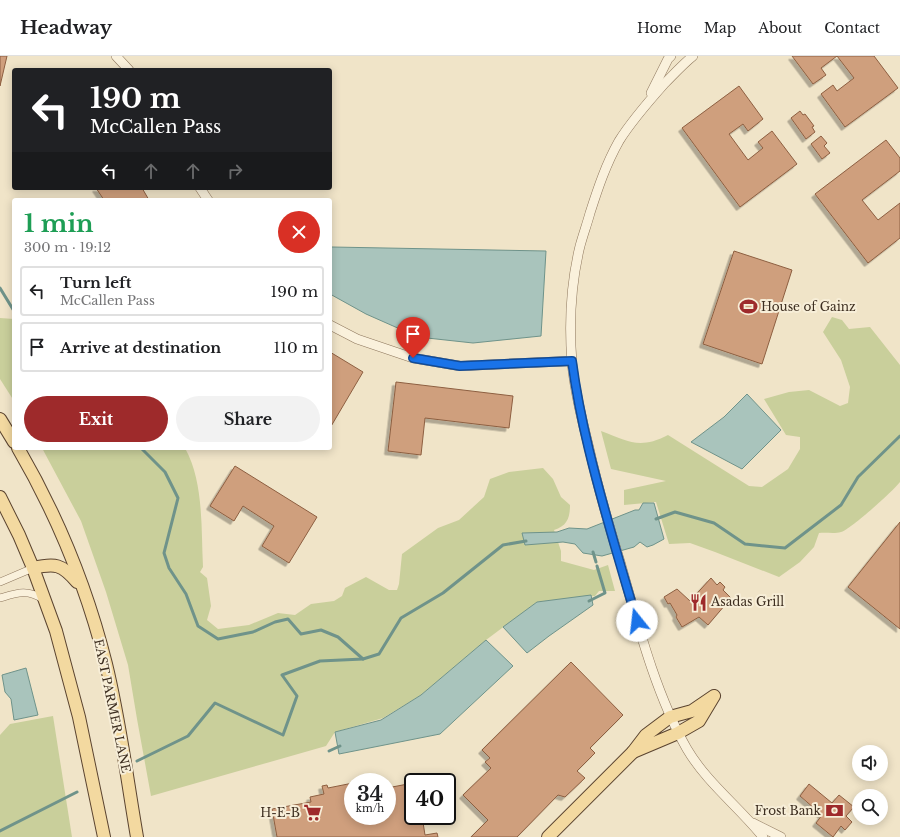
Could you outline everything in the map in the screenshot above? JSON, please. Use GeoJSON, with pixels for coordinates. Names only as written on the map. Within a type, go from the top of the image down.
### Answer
{"type":"FeatureCollection","features":[{"type":"Feature","properties":{"kind":"main road"},"geometry":{"type":"LineString","coordinates":[[0,419],[12,439]]}},
{"type":"Feature","properties":{"kind":"main road","name":"EAST PARMER LANE"},"geometry":{"type":"LineString","coordinates":[[19,450],[34,476],[59,527],[85,593],[106,664],[121,739],[137,837]]}},
{"type":"Feature","properties":{"kind":"main road"},"geometry":{"type":"LineString","coordinates":[[0,496],[33,568],[56,631],[78,710],[104,837]]}},
{"type":"Feature","properties":{"kind":"main road"},"geometry":{"type":"LineString","coordinates":[[33,568],[53,565],[64,568],[85,593]]}},
{"type":"Feature","properties":{"kind":"main road"},"geometry":{"type":"LineString","coordinates":[[548,837],[634,752],[646,735],[670,717],[692,711],[714,696],[699,721],[678,733],[634,752]]}},
{"type":"Feature","properties":{"kind":"street"},"geometry":{"type":"LineString","coordinates":[[116,56],[127,68]]}},
{"type":"Feature","properties":{"kind":"street"},"geometry":{"type":"LineString","coordinates":[[646,104],[668,59],[672,56]]}},
{"type":"Feature","properties":{"kind":"street"},"geometry":{"type":"LineString","coordinates":[[693,56],[685,62],[646,104],[620,140],[606,167],[594,198],[580,248],[573,289],[571,328],[572,361],[581,415],[602,503],[646,648],[670,717],[678,733],[709,780],[750,821],[763,837]]}},
{"type":"Feature","properties":{"kind":"street"},"geometry":{"type":"LineString","coordinates":[[332,326],[357,339],[413,358],[460,366],[572,361]]}},
{"type":"Feature","properties":{"kind":"street"},"geometry":{"type":"LineString","coordinates":[[0,582],[33,568]]}},
{"type":"Feature","properties":{"kind":"street"},"geometry":{"type":"LineString","coordinates":[[0,598],[20,592],[28,592],[35,593],[45,599]]}},
{"type":"Feature","properties":{"kind":"street"},"geometry":{"type":"LineString","coordinates":[[750,821],[781,837]]}},
{"type":"Feature","properties":{"kind":"green space"},"geometry":{"type":"Polygon","coordinates":[[[832,317],[842,320],[849,329],[870,327],[900,365],[900,482],[881,501],[846,530],[838,533],[819,533],[814,547],[800,562],[779,577],[690,543],[669,544],[656,502],[624,505],[624,490],[666,481],[611,469],[601,431],[626,441],[641,443],[658,440],[668,435],[749,486],[762,487],[788,469],[800,449],[800,437],[786,435],[764,399],[789,392],[809,390],[840,406],[848,403],[850,387],[841,360],[823,332],[832,317]]]}},
{"type":"Feature","properties":{"kind":"green space"},"geometry":{"type":"Polygon","coordinates":[[[0,318],[12,319],[12,398],[0,379],[0,318]]]}},
{"type":"Feature","properties":{"kind":"green space"},"geometry":{"type":"Polygon","coordinates":[[[43,450],[186,450],[196,476],[199,491],[203,567],[200,572],[207,578],[211,606],[207,620],[218,629],[249,625],[278,613],[295,615],[311,604],[334,601],[342,596],[345,588],[366,577],[389,590],[397,590],[402,554],[438,528],[459,520],[484,497],[490,479],[509,472],[543,468],[553,479],[561,497],[570,505],[567,521],[565,524],[554,530],[561,551],[561,561],[594,570],[608,565],[615,591],[599,591],[595,596],[537,602],[486,640],[421,695],[383,718],[335,732],[326,746],[151,796],[128,665],[106,592],[81,521],[43,450]]]}},
{"type":"Feature","properties":{"kind":"green space"},"geometry":{"type":"Polygon","coordinates":[[[53,716],[72,837],[0,837],[0,735],[10,724],[53,716]]]}},
{"type":"Feature","properties":{"kind":"water"},"geometry":{"type":"Polygon","coordinates":[[[332,247],[546,251],[541,336],[473,343],[418,337],[366,314],[332,295],[332,247]]]}},
{"type":"Feature","properties":{"kind":"water"},"geometry":{"type":"Polygon","coordinates":[[[747,394],[781,430],[742,469],[691,442],[724,417],[747,394]]]}},
{"type":"Feature","properties":{"kind":"water"},"geometry":{"type":"Polygon","coordinates":[[[643,503],[654,503],[664,539],[653,545],[647,547],[640,542],[634,547],[602,556],[583,553],[575,544],[563,542],[525,545],[522,533],[557,532],[569,528],[587,529],[635,510],[639,510],[643,503]]]}},
{"type":"Feature","properties":{"kind":"water"},"geometry":{"type":"Polygon","coordinates":[[[591,595],[593,605],[527,653],[503,627],[537,602],[591,595]]]}},
{"type":"Feature","properties":{"kind":"water"},"geometry":{"type":"Polygon","coordinates":[[[486,640],[513,666],[440,734],[339,754],[335,732],[381,720],[421,695],[486,640]]]}},
{"type":"Feature","properties":{"kind":"water"},"geometry":{"type":"Polygon","coordinates":[[[26,668],[38,715],[14,720],[11,699],[5,692],[2,675],[26,668]]]}},
{"type":"Feature","properties":{"kind":"building"},"geometry":{"type":"Polygon","coordinates":[[[0,56],[7,56],[0,86],[0,56]]]}},
{"type":"Feature","properties":{"kind":"building"},"geometry":{"type":"Polygon","coordinates":[[[792,56],[837,56],[821,68],[826,75],[813,84],[792,56]]]}},
{"type":"Feature","properties":{"kind":"building"},"geometry":{"type":"Polygon","coordinates":[[[837,56],[874,56],[898,88],[845,127],[821,94],[833,85],[837,91],[854,78],[837,56]]]}},
{"type":"Feature","properties":{"kind":"building"},"geometry":{"type":"Polygon","coordinates":[[[739,86],[763,119],[748,131],[743,124],[729,134],[748,160],[763,148],[758,142],[772,131],[797,164],[740,207],[682,128],[739,86]]]}},
{"type":"Feature","properties":{"kind":"building"},"geometry":{"type":"Polygon","coordinates":[[[800,111],[803,115],[805,114],[814,126],[812,127],[815,132],[806,139],[791,118],[800,111]]]}},
{"type":"Feature","properties":{"kind":"building"},"geometry":{"type":"Polygon","coordinates":[[[821,136],[827,143],[824,146],[830,153],[822,159],[811,144],[821,136]]]}},
{"type":"Feature","properties":{"kind":"building"},"geometry":{"type":"Polygon","coordinates":[[[886,140],[900,158],[900,171],[862,200],[878,220],[900,203],[900,238],[868,263],[815,194],[886,140]]]}},
{"type":"Feature","properties":{"kind":"building"},"geometry":{"type":"Polygon","coordinates":[[[97,190],[143,190],[148,198],[103,198],[97,190]]]}},
{"type":"Feature","properties":{"kind":"building","name":"House of Gainz"},"geometry":{"type":"Polygon","coordinates":[[[734,251],[792,270],[762,364],[703,344],[734,251]]]}},
{"type":"Feature","properties":{"kind":"building"},"geometry":{"type":"Polygon","coordinates":[[[332,353],[363,372],[332,425],[332,353]]]}},
{"type":"Feature","properties":{"kind":"building"},"geometry":{"type":"Polygon","coordinates":[[[396,382],[513,396],[509,428],[425,418],[421,455],[388,451],[396,382]]]}},
{"type":"Feature","properties":{"kind":"building"},"geometry":{"type":"Polygon","coordinates":[[[235,466],[317,517],[289,563],[262,546],[274,526],[243,506],[234,521],[210,506],[235,466]]]}},
{"type":"Feature","properties":{"kind":"building"},"geometry":{"type":"Polygon","coordinates":[[[900,522],[900,629],[848,587],[900,522]]]}},
{"type":"Feature","properties":{"kind":"building","name":"Asadas Grill"},"geometry":{"type":"Polygon","coordinates":[[[711,578],[717,585],[720,582],[725,587],[723,590],[731,598],[708,625],[699,617],[682,627],[670,603],[668,604],[664,597],[677,589],[690,601],[711,578]]]}},
{"type":"Feature","properties":{"kind":"building"},"geometry":{"type":"Polygon","coordinates":[[[571,662],[623,715],[590,748],[595,753],[577,771],[585,778],[565,797],[558,795],[517,837],[471,837],[488,820],[463,795],[491,768],[485,762],[490,758],[482,750],[571,662]]]}},
{"type":"Feature","properties":{"kind":"building","name":"Frost Bank"},"geometry":{"type":"Polygon","coordinates":[[[809,784],[832,803],[839,795],[852,805],[852,809],[846,816],[852,822],[845,830],[841,826],[833,837],[816,823],[822,815],[800,796],[809,784]]]}},
{"type":"Feature","properties":{"kind":"building","name":"H-E-B"},"geometry":{"type":"Polygon","coordinates":[[[327,785],[328,788],[344,785],[344,825],[396,825],[396,786],[404,785],[404,825],[423,825],[425,835],[437,833],[438,837],[277,837],[272,809],[311,802],[310,797],[324,794],[322,786],[327,785]]]}},
{"type":"Feature","properties":{"kind":"waterway"},"geometry":{"type":"LineString","coordinates":[[0,288],[12,308]]}},
{"type":"Feature","properties":{"kind":"waterway"},"geometry":{"type":"LineString","coordinates":[[656,519],[675,512],[714,523],[745,544],[785,548],[841,505],[858,477],[900,436]]}},
{"type":"Feature","properties":{"kind":"waterway"},"geometry":{"type":"LineString","coordinates":[[143,450],[165,472],[178,498],[164,553],[169,568],[186,594],[198,626],[218,639],[253,632],[275,622],[288,619],[301,634],[321,630],[338,637],[363,659]]}},
{"type":"Feature","properties":{"kind":"waterway"},"geometry":{"type":"LineString","coordinates":[[137,761],[188,736],[215,703],[283,735],[297,696],[282,675],[320,661],[363,659],[379,654],[401,618],[443,593],[503,545],[526,541]]}},
{"type":"Feature","properties":{"kind":"waterway"},"geometry":{"type":"LineString","coordinates":[[593,552],[596,562]]}},
{"type":"Feature","properties":{"kind":"waterway"},"geometry":{"type":"LineString","coordinates":[[589,601],[605,593],[597,566]]}},
{"type":"Feature","properties":{"kind":"waterway"},"geometry":{"type":"LineString","coordinates":[[329,751],[340,746]]}},
{"type":"Feature","properties":{"kind":"waterway"},"geometry":{"type":"LineString","coordinates":[[0,831],[77,792]]}},
{"type":"Feature","properties":{"kind":"place","name":"House of Gainz"},"geometry":{"type":"Point","coordinates":[748,307]}},
{"type":"Feature","properties":{"kind":"place","name":"Asadas Grill"},"geometry":{"type":"Point","coordinates":[698,602]}},
{"type":"Feature","properties":{"kind":"place","name":"Frost Bank"},"geometry":{"type":"Point","coordinates":[834,811]}},
{"type":"Feature","properties":{"kind":"place","name":"H-E-B"},"geometry":{"type":"Point","coordinates":[313,813]}},
{"type":"Feature","properties":{"kind":"route"},"geometry":{"type":"LineString","coordinates":[[413,358],[460,366],[572,361],[581,415],[601,499],[637,621]]}}]}
